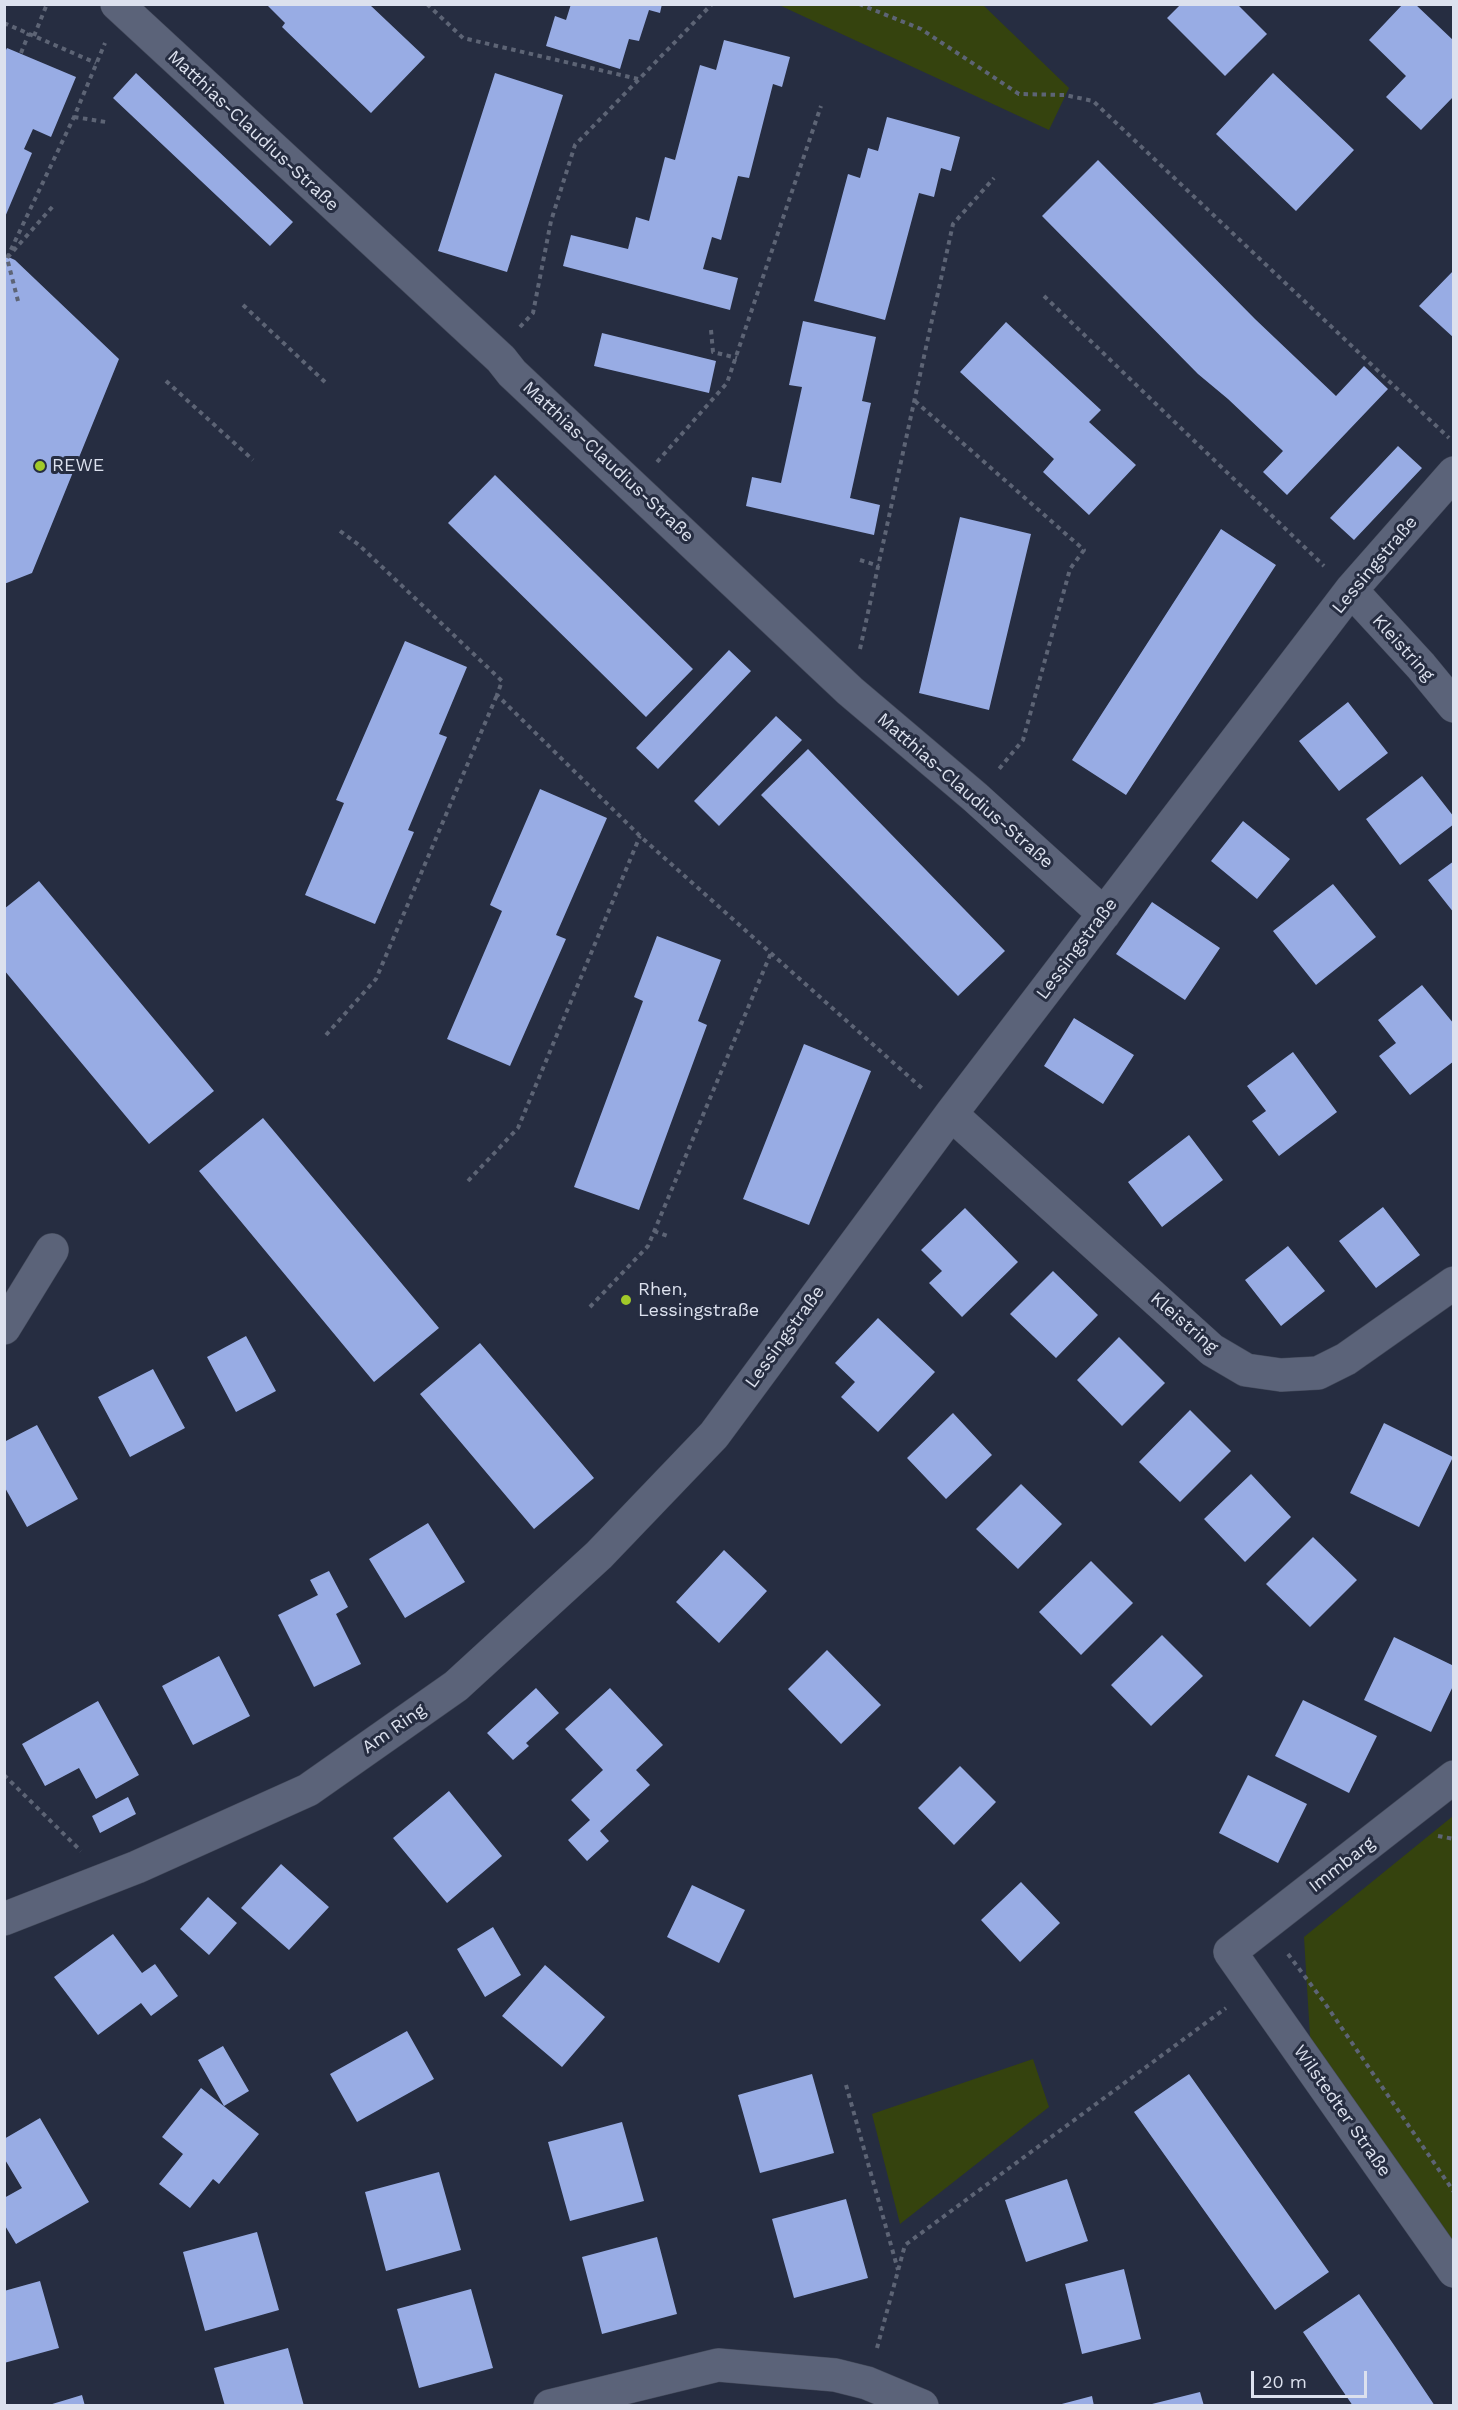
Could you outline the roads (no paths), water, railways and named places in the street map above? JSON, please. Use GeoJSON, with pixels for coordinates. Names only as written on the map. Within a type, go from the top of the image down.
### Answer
{"type":"FeatureCollection","features":[{"type":"Feature","properties":{"kind":"street","name":"Matthias-Claudius-Straße"},"geometry":{"type":"LineString","coordinates":[[119,6],[496,355],[850,691],[975,797],[1104,914]]}},
{"type":"Feature","properties":{"kind":"street","name":"Lessingstraße"},"geometry":{"type":"LineString","coordinates":[[714,1435],[951,1114],[1351,590],[1454,473]]}},
{"type":"Feature","properties":{"kind":"street","name":"Kleistring"},"geometry":{"type":"LineString","coordinates":[[1351,590],[1421,666],[1454,706]]}},
{"type":"Feature","properties":{"kind":"street","name":"Kleistring"},"geometry":{"type":"LineString","coordinates":[[951,1114],[1212,1350],[1246,1370],[1281,1375],[1318,1373],[1346,1359],[1454,1284]]}},
{"type":"Feature","properties":{"kind":"street"},"geometry":{"type":"LineString","coordinates":[[4,1328],[52,1250]]}},
{"type":"Feature","properties":{"kind":"street","name":"Am Ring"},"geometry":{"type":"LineString","coordinates":[[4,1919],[137,1867],[308,1790],[456,1686],[599,1555],[714,1435]]}},
{"type":"Feature","properties":{"kind":"street","name":"Immbarg"},"geometry":{"type":"LineString","coordinates":[[1230,1952],[1454,1777]]}},
{"type":"Feature","properties":{"kind":"street","name":"Wilstedter Straße"},"geometry":{"type":"LineString","coordinates":[[1230,1952],[1454,2271]]}},
{"type":"Feature","properties":{"kind":"street"},"geometry":{"type":"LineString","coordinates":[[550,2406],[718,2365],[835,2375],[867,2383],[922,2406]]}},
{"type":"Feature","properties":{"kind":"place","name":"REWE"},"geometry":{"type":"Point","coordinates":[40,466]}},
{"type":"Feature","properties":{"kind":"place","name":"Rhen, Lessingstraße"},"geometry":{"type":"Point","coordinates":[626,1300]}}]}
